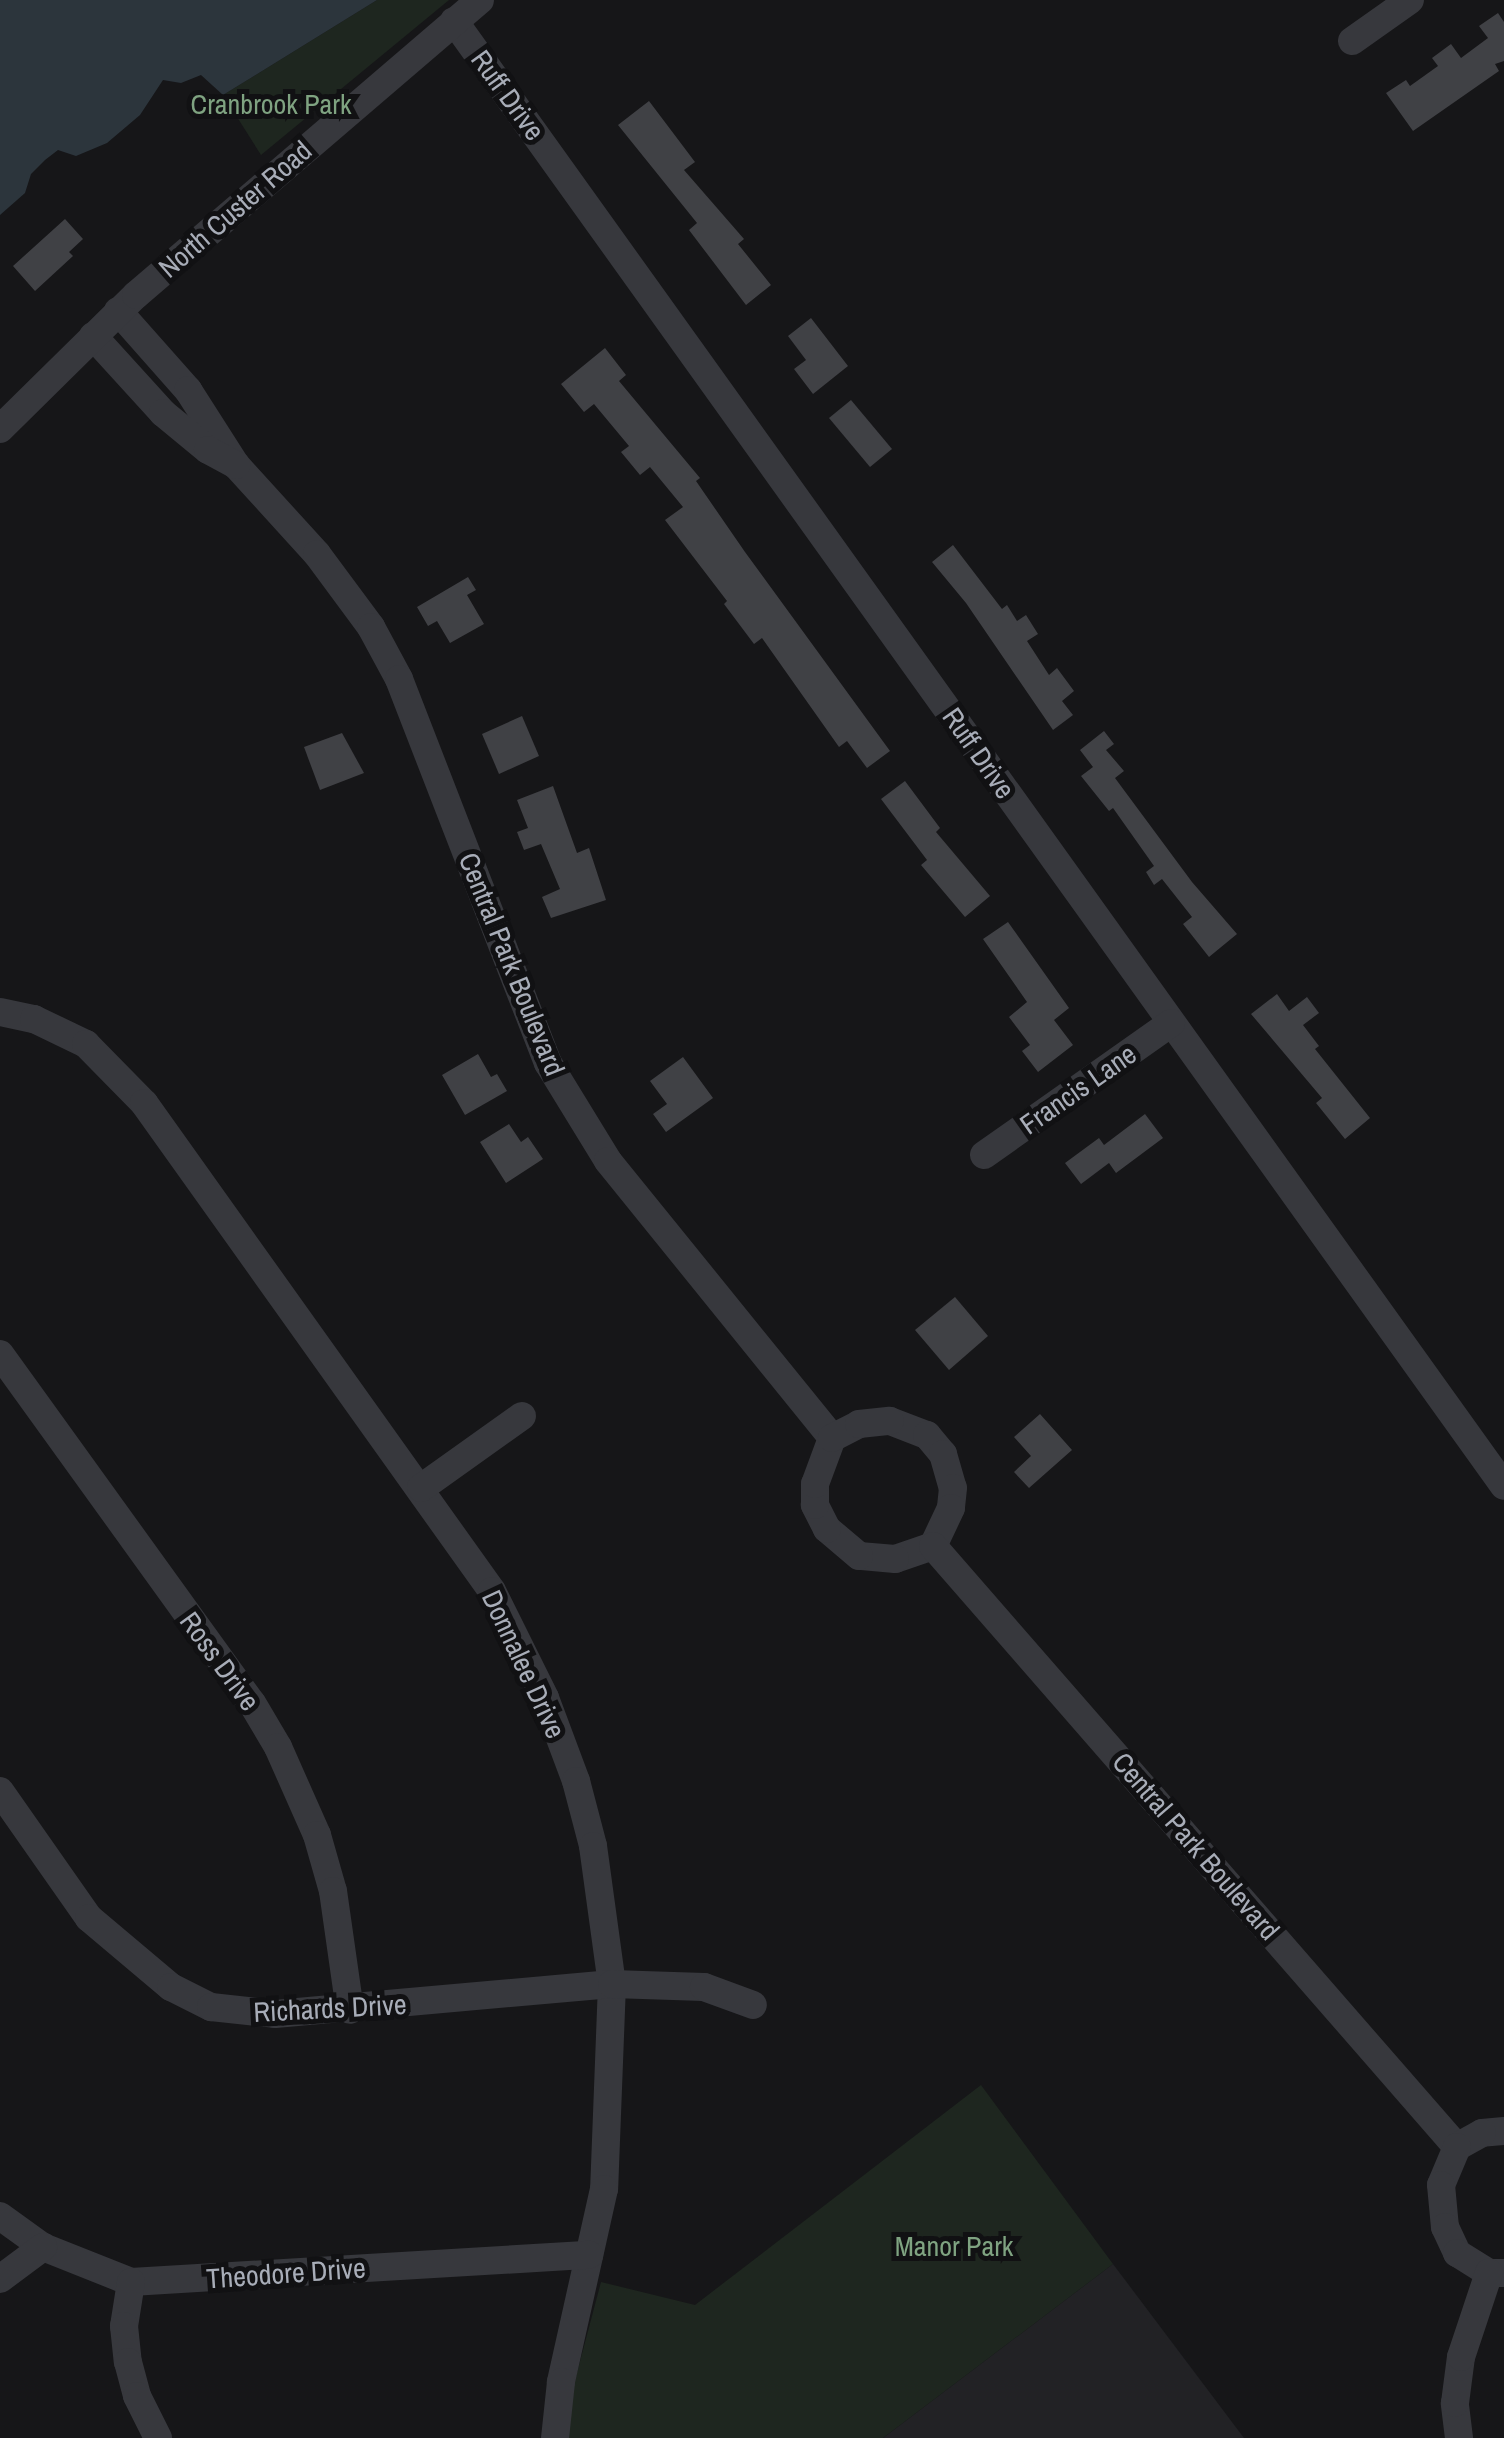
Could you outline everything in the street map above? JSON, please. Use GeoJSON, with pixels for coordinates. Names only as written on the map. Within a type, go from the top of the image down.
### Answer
{"type":"FeatureCollection","features":[{"type":"Feature","properties":{"kind":"street","name":"North Custer Road"},"geometry":{"type":"LineString","coordinates":[[0,429],[118,311],[480,0]]}},
{"type":"Feature","properties":{"kind":"street"},"geometry":{"type":"LineString","coordinates":[[1352,42],[1410,0]]}},
{"type":"Feature","properties":{"kind":"street","name":"Ruff Drive"},"geometry":{"type":"LineString","coordinates":[[454,21],[1504,1486]]}},
{"type":"Feature","properties":{"kind":"street","name":"Central Park Boulevard"},"geometry":{"type":"LineString","coordinates":[[118,311],[188,390],[236,465],[317,554],[372,626],[399,679],[548,1064],[598,1145],[832,1438]]}},
{"type":"Feature","properties":{"kind":"street","name":"Central Park Boulevard"},"geometry":{"type":"LineString","coordinates":[[93,336],[163,413],[208,450],[236,465]]}},
{"type":"Feature","properties":{"kind":"street","name":"Donnalee Drive"},"geometry":{"type":"LineString","coordinates":[[0,1012],[34,1019],[86,1044],[144,1102],[492,1591],[546,1698],[576,1781],[593,1846],[612,1984],[609,2132],[589,2254],[561,2382],[556,2438]]}},
{"type":"Feature","properties":{"kind":"street","name":"Francis Lane"},"geometry":{"type":"LineString","coordinates":[[984,1156],[1172,1023]]}},
{"type":"Feature","properties":{"kind":"street","name":"Ross Drive"},"geometry":{"type":"LineString","coordinates":[[0,1354],[252,1703],[278,1747],[317,1835],[333,1892],[350,2010]]}},
{"type":"Feature","properties":{"kind":"street"},"geometry":{"type":"LineString","coordinates":[[421,1488],[522,1416]]}},
{"type":"Feature","properties":{"kind":"street"},"geometry":{"type":"LineString","coordinates":[[890,1421],[927,1435],[944,1454],[953,1488],[951,1508],[933,1546],[895,1559],[859,1556],[827,1529],[815,1505],[814,1484],[832,1438],[859,1424],[890,1421]]}},
{"type":"Feature","properties":{"kind":"street","name":"Central Park Boulevard"},"geometry":{"type":"LineString","coordinates":[[933,1546],[1457,2147]]}},
{"type":"Feature","properties":{"kind":"street","name":"Richards Drive"},"geometry":{"type":"LineString","coordinates":[[0,1791],[90,1918],[172,1987],[211,2006],[242,2013],[350,2010],[612,1984],[704,1987],[753,2005]]}},
{"type":"Feature","properties":{"kind":"street"},"geometry":{"type":"LineString","coordinates":[[1459,2438],[1455,2403],[1461,2357],[1496,2273],[1457,2253],[1445,2228],[1440,2186],[1457,2147],[1482,2134],[1504,2131]]}},
{"type":"Feature","properties":{"kind":"street","name":"Theodore Drive"},"geometry":{"type":"LineString","coordinates":[[0,2216],[43,2247],[131,2282],[589,2254]]}},
{"type":"Feature","properties":{"kind":"street"},"geometry":{"type":"LineString","coordinates":[[0,2280],[43,2247]]}},
{"type":"Feature","properties":{"kind":"street"},"geometry":{"type":"LineString","coordinates":[[131,2282],[124,2326],[128,2362],[137,2396],[158,2438]]}},
{"type":"Feature","properties":{"kind":"shaded area"},"geometry":{"type":"Polygon","coordinates":[[[0,0],[377,0],[223,95],[201,75],[181,83],[163,80],[140,115],[107,143],[76,156],[58,150],[45,160],[31,174],[25,193],[0,215],[0,0]]]}},
{"type":"Feature","properties":{"kind":"shaded area"},"geometry":{"type":"Polygon","coordinates":[[[1113,2264],[1244,2438],[883,2438],[1113,2264]]]}},
{"type":"Feature","properties":{"kind":"green space","name":"Cranbrook Park"},"geometry":{"type":"Polygon","coordinates":[[[377,0],[449,0],[261,155],[223,95],[377,0]]]}},
{"type":"Feature","properties":{"kind":"green space","name":"Manor Park"},"geometry":{"type":"Polygon","coordinates":[[[981,2085],[1113,2264],[883,2438],[565,2438],[574,2384],[601,2282],[695,2305],[981,2085]]]}},
{"type":"Feature","properties":{"kind":"building"},"geometry":{"type":"Polygon","coordinates":[[[1498,13],[1504,22],[1504,61],[1495,64],[1499,71],[1413,131],[1386,93],[1406,80],[1410,86],[1438,66],[1432,58],[1451,44],[1461,58],[1488,38],[1479,26],[1498,13]]]}},
{"type":"Feature","properties":{"kind":"building"},"geometry":{"type":"Polygon","coordinates":[[[649,101],[695,162],[684,170],[744,239],[738,244],[771,285],[746,305],[689,230],[697,223],[618,125],[649,101]]]}},
{"type":"Feature","properties":{"kind":"building"},"geometry":{"type":"Polygon","coordinates":[[[65,219],[83,239],[69,252],[73,256],[35,291],[13,266],[65,219]]]}},
{"type":"Feature","properties":{"kind":"building"},"geometry":{"type":"Polygon","coordinates":[[[811,318],[848,366],[813,394],[794,369],[806,360],[788,336],[811,318]]]}},
{"type":"Feature","properties":{"kind":"building"},"geometry":{"type":"Polygon","coordinates":[[[605,348],[626,375],[619,381],[700,478],[696,481],[745,552],[890,751],[867,768],[847,741],[839,747],[762,638],[754,644],[724,604],[727,601],[665,520],[683,507],[650,467],[640,475],[621,452],[629,446],[594,404],[584,412],[561,384],[605,348]]]}},
{"type":"Feature","properties":{"kind":"building"},"geometry":{"type":"Polygon","coordinates":[[[851,400],[892,449],[870,467],[829,418],[851,400]]]}},
{"type":"Feature","properties":{"kind":"building"},"geometry":{"type":"Polygon","coordinates":[[[953,545],[1002,609],[1007,605],[1017,621],[1026,615],[1038,634],[1027,641],[1049,675],[1057,668],[1074,691],[1062,701],[1073,715],[1053,730],[966,603],[932,562],[953,545]]]}},
{"type":"Feature","properties":{"kind":"building"},"geometry":{"type":"Polygon","coordinates":[[[468,577],[476,590],[467,595],[484,624],[450,643],[437,621],[428,626],[417,607],[468,577]]]}},
{"type":"Feature","properties":{"kind":"building"},"geometry":{"type":"Polygon","coordinates":[[[522,716],[539,756],[499,774],[482,734],[522,716]]]}},
{"type":"Feature","properties":{"kind":"building"},"geometry":{"type":"Polygon","coordinates":[[[1104,731],[1114,744],[1106,750],[1124,771],[1115,778],[1192,882],[1237,934],[1209,957],[1183,924],[1192,917],[1162,879],[1154,885],[1146,872],[1154,866],[1113,808],[1109,811],[1081,776],[1093,767],[1080,750],[1104,731]]]}},
{"type":"Feature","properties":{"kind":"building"},"geometry":{"type":"Polygon","coordinates":[[[342,733],[364,773],[320,790],[304,747],[342,733]]]}},
{"type":"Feature","properties":{"kind":"building"},"geometry":{"type":"Polygon","coordinates":[[[905,781],[940,828],[936,832],[990,896],[965,917],[921,865],[927,860],[881,799],[905,781]]]}},
{"type":"Feature","properties":{"kind":"building"},"geometry":{"type":"Polygon","coordinates":[[[553,786],[577,853],[589,848],[606,900],[551,918],[542,897],[560,889],[541,844],[524,850],[517,832],[528,828],[517,800],[553,786]]]}},
{"type":"Feature","properties":{"kind":"building"},"geometry":{"type":"Polygon","coordinates":[[[1008,922],[1069,1008],[1054,1020],[1073,1045],[1038,1072],[1022,1051],[1030,1045],[1009,1017],[1027,1002],[983,939],[1008,922]]]}},
{"type":"Feature","properties":{"kind":"building"},"geometry":{"type":"Polygon","coordinates":[[[1277,994],[1289,1011],[1307,997],[1319,1013],[1303,1025],[1319,1046],[1315,1049],[1370,1118],[1345,1139],[1316,1103],[1322,1098],[1251,1014],[1277,994]]]}},
{"type":"Feature","properties":{"kind":"building"},"geometry":{"type":"Polygon","coordinates":[[[478,1054],[491,1077],[497,1074],[507,1091],[465,1115],[442,1075],[478,1054]]]}},
{"type":"Feature","properties":{"kind":"building"},"geometry":{"type":"Polygon","coordinates":[[[683,1057],[713,1098],[666,1132],[653,1114],[667,1104],[650,1081],[683,1057]]]}},
{"type":"Feature","properties":{"kind":"building"},"geometry":{"type":"Polygon","coordinates":[[[1145,1114],[1163,1138],[1116,1173],[1109,1163],[1081,1184],[1065,1163],[1099,1138],[1104,1145],[1145,1114]]]}},
{"type":"Feature","properties":{"kind":"building"},"geometry":{"type":"Polygon","coordinates":[[[509,1124],[521,1142],[528,1137],[543,1159],[506,1183],[480,1142],[509,1124]]]}},
{"type":"Feature","properties":{"kind":"building"},"geometry":{"type":"Polygon","coordinates":[[[955,1297],[988,1336],[949,1370],[915,1330],[955,1297]]]}},
{"type":"Feature","properties":{"kind":"building"},"geometry":{"type":"Polygon","coordinates":[[[1040,1414],[1072,1450],[1029,1488],[1014,1472],[1031,1456],[1014,1437],[1040,1414]]]}}]}
